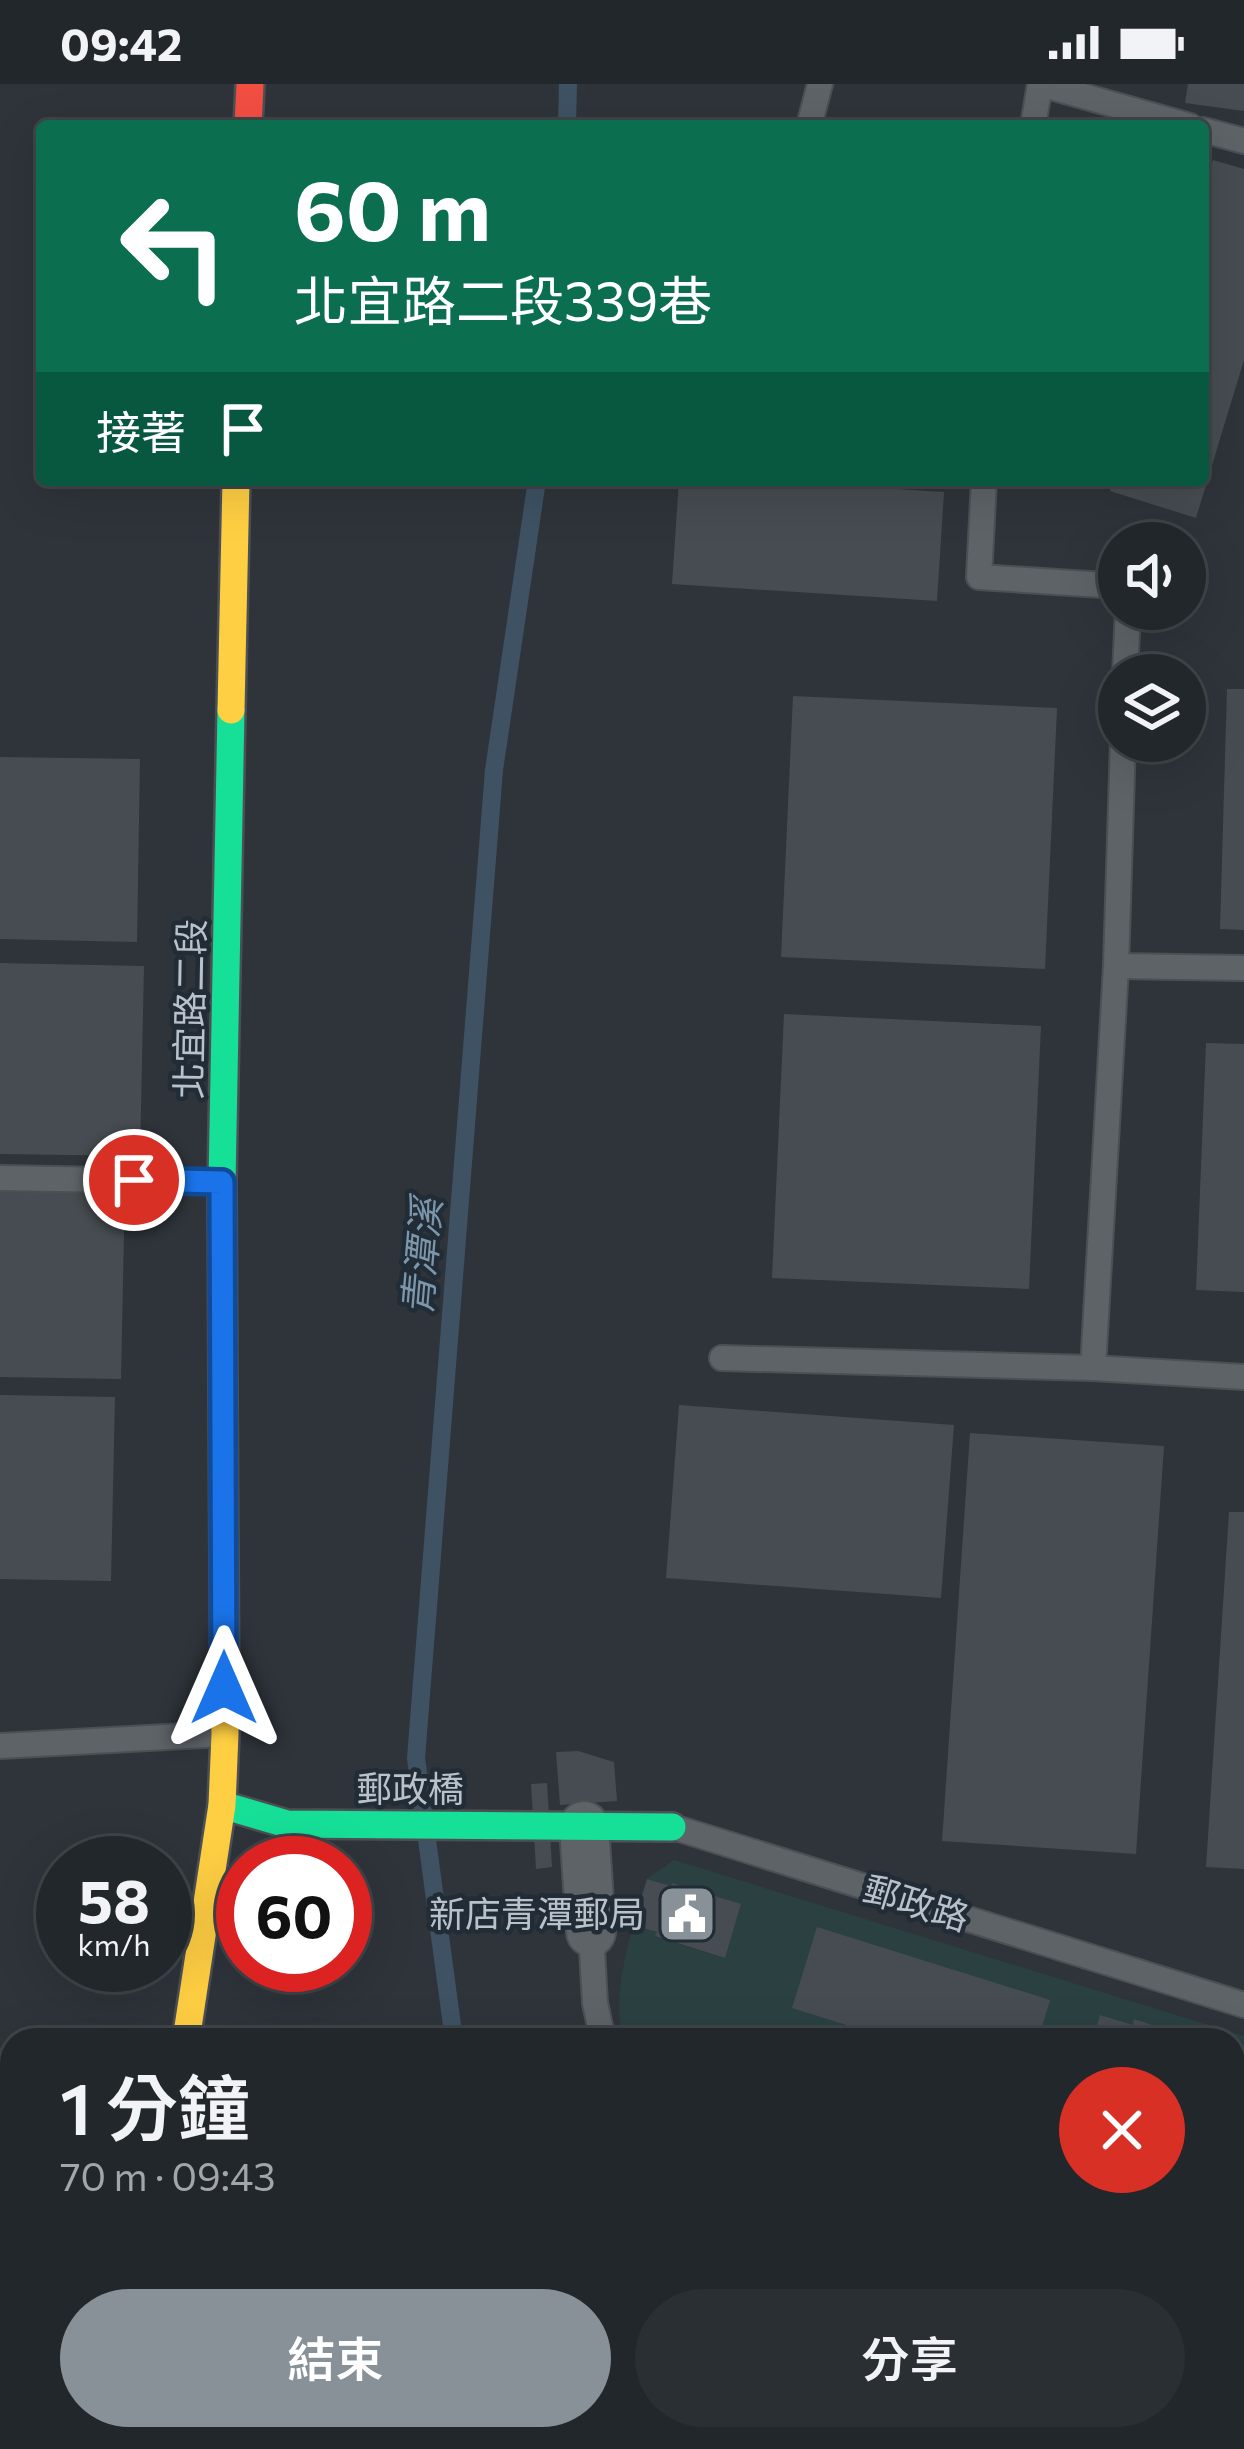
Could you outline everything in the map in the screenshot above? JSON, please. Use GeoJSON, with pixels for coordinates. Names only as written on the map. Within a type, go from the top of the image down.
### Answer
{"type":"FeatureCollection","features":[{"type":"Feature","properties":{"kind":"main road"},"geometry":{"type":"LineString","coordinates":[[248,120],[250,84]]}},
{"type":"Feature","properties":{"kind":"main road","name":"北宜路二段"},"geometry":{"type":"LineString","coordinates":[[188,2028],[222,1805],[222,1182],[236,486]]}},
{"type":"Feature","properties":{"kind":"main road","name":"郵政橋"},"geometry":{"type":"LineString","coordinates":[[222,1805],[286,1824],[533,1826]]}},
{"type":"Feature","properties":{"kind":"main road","name":"郵政路"},"geometry":{"type":"LineString","coordinates":[[533,1826],[672,1827]]}},
{"type":"Feature","properties":{"kind":"street"},"geometry":{"type":"LineString","coordinates":[[584,1826],[591,1932]]}},
{"type":"Feature","properties":{"kind":"lane"},"geometry":{"type":"LineString","coordinates":[[811,120],[820,84]]}},
{"type":"Feature","properties":{"kind":"lane"},"geometry":{"type":"LineString","coordinates":[[1034,120],[1040,84],[1169,120]]}},
{"type":"Feature","properties":{"kind":"lane"},"geometry":{"type":"LineString","coordinates":[[1209,132],[1244,141]]}},
{"type":"Feature","properties":{"kind":"lane"},"geometry":{"type":"LineString","coordinates":[[984,486],[979,577],[1098,585]]}},
{"type":"Feature","properties":{"kind":"lane"},"geometry":{"type":"LineString","coordinates":[[1093,1368],[1122,762]]}},
{"type":"Feature","properties":{"kind":"lane"},"geometry":{"type":"LineString","coordinates":[[1116,966],[1244,968]]}},
{"type":"Feature","properties":{"kind":"lane"},"geometry":{"type":"LineString","coordinates":[[0,1178],[222,1182]]}},
{"type":"Feature","properties":{"kind":"lane"},"geometry":{"type":"LineString","coordinates":[[722,1358],[1244,1377]]}},
{"type":"Feature","properties":{"kind":"lane"},"geometry":{"type":"LineString","coordinates":[[0,1746],[224,1734]]}},
{"type":"Feature","properties":{"kind":"lane","name":"郵政路"},"geometry":{"type":"LineString","coordinates":[[672,1827],[1244,2005]]}},
{"type":"Feature","properties":{"kind":"lane"},"geometry":{"type":"LineString","coordinates":[[591,1932],[600,2028]]}},
{"type":"Feature","properties":{"kind":"green space"},"geometry":{"type":"Polygon","coordinates":[[[674,1860],[1218,2028],[621,2028],[623,1968],[633,1925],[724,1958],[741,1905],[647,1879],[674,1860]]]}},
{"type":"Feature","properties":{"kind":"building"},"geometry":{"type":"Polygon","coordinates":[[[1188,84],[1244,84],[1244,111],[1185,103],[1188,84]]]}},
{"type":"Feature","properties":{"kind":"building"},"geometry":{"type":"Polygon","coordinates":[[[1213,160],[1244,169],[1244,360],[1209,475],[1209,175],[1213,160]]]}},
{"type":"Feature","properties":{"kind":"building"},"geometry":{"type":"Polygon","coordinates":[[[679,486],[846,486],[944,492],[937,601],[672,584],[679,486]]]}},
{"type":"Feature","properties":{"kind":"building"},"geometry":{"type":"Polygon","coordinates":[[[1111,486],[1206,486],[1196,518],[1110,491],[1111,486]]]}},
{"type":"Feature","properties":{"kind":"building"},"geometry":{"type":"Polygon","coordinates":[[[1227,689],[1244,689],[1244,930],[1220,929],[1227,689]]]}},
{"type":"Feature","properties":{"kind":"building"},"geometry":{"type":"Polygon","coordinates":[[[793,696],[1057,708],[1045,969],[781,957],[793,696]]]}},
{"type":"Feature","properties":{"kind":"building"},"geometry":{"type":"Polygon","coordinates":[[[0,757],[140,759],[137,942],[0,939],[0,757]]]}},
{"type":"Feature","properties":{"kind":"building"},"geometry":{"type":"Polygon","coordinates":[[[0,963],[144,966],[140,1156],[0,1154],[0,963]]]}},
{"type":"Feature","properties":{"kind":"building"},"geometry":{"type":"Polygon","coordinates":[[[784,1014],[1041,1026],[1029,1289],[772,1278],[784,1014]]]}},
{"type":"Feature","properties":{"kind":"building"},"geometry":{"type":"Polygon","coordinates":[[[1206,1043],[1244,1044],[1244,1292],[1196,1290],[1206,1043]]]}},
{"type":"Feature","properties":{"kind":"building"},"geometry":{"type":"Polygon","coordinates":[[[0,1181],[125,1184],[121,1379],[0,1377],[0,1181]]]}},
{"type":"Feature","properties":{"kind":"building"},"geometry":{"type":"Polygon","coordinates":[[[0,1395],[115,1397],[111,1581],[0,1579],[0,1395]]]}},
{"type":"Feature","properties":{"kind":"building"},"geometry":{"type":"Polygon","coordinates":[[[679,1405],[954,1425],[941,1598],[666,1578],[679,1405]]]}},
{"type":"Feature","properties":{"kind":"building"},"geometry":{"type":"Polygon","coordinates":[[[970,1433],[1164,1446],[1136,1854],[942,1841],[970,1433]]]}},
{"type":"Feature","properties":{"kind":"building"},"geometry":{"type":"Polygon","coordinates":[[[1229,1512],[1244,1512],[1244,1869],[1206,1867],[1229,1512]]]}},
{"type":"Feature","properties":{"kind":"building"},"geometry":{"type":"Polygon","coordinates":[[[578,1751],[614,1762],[617,1801],[560,1805],[556,1752],[578,1751]]]}},
{"type":"Feature","properties":{"kind":"building"},"geometry":{"type":"Polygon","coordinates":[[[547,1783],[552,1867],[536,1869],[531,1784],[547,1783]]]}},
{"type":"Feature","properties":{"kind":"building","name":"新店青潭郵局"},"geometry":{"type":"Polygon","coordinates":[[[647,1879],[741,1904],[725,1958],[633,1925],[647,1879]]]}},
{"type":"Feature","properties":{"kind":"building"},"geometry":{"type":"Polygon","coordinates":[[[817,1927],[1050,2000],[1042,2028],[856,2028],[792,2008],[817,1927]]]}},
{"type":"Feature","properties":{"kind":"building"},"geometry":{"type":"Polygon","coordinates":[[[1100,2015],[1161,2028],[1096,2028],[1100,2015]]]}},
{"type":"Feature","properties":{"kind":"waterway","name":"青潭溪"},"geometry":{"type":"LineString","coordinates":[[567,120],[568,84]]}},
{"type":"Feature","properties":{"kind":"waterway","name":"青潭溪"},"geometry":{"type":"LineString","coordinates":[[452,2028],[416,1758],[494,770],[536,486]]}},
{"type":"Feature","properties":{"kind":"traffic: fast"},"geometry":{"type":"LineString","coordinates":[[223,1390],[231,710]]}},
{"type":"Feature","properties":{"kind":"traffic: fast"},"geometry":{"type":"LineString","coordinates":[[222,1805],[287,1824],[672,1827]]}},
{"type":"Feature","properties":{"kind":"traffic: slow"},"geometry":{"type":"LineString","coordinates":[[231,710],[236,486]]}},
{"type":"Feature","properties":{"kind":"traffic: slow"},"geometry":{"type":"LineString","coordinates":[[188,2028],[222,1805],[223,1390]]}},
{"type":"Feature","properties":{"kind":"traffic: jam"},"geometry":{"type":"LineString","coordinates":[[248,120],[250,84]]}},
{"type":"Feature","properties":{"kind":"place","name":"新店青潭郵局"},"geometry":{"type":"Point","coordinates":[687,1914]}},
{"type":"Feature","properties":{"kind":"route"},"geometry":{"type":"LineString","coordinates":[[134,1180],[222,1182],[224,1688]]}}]}
